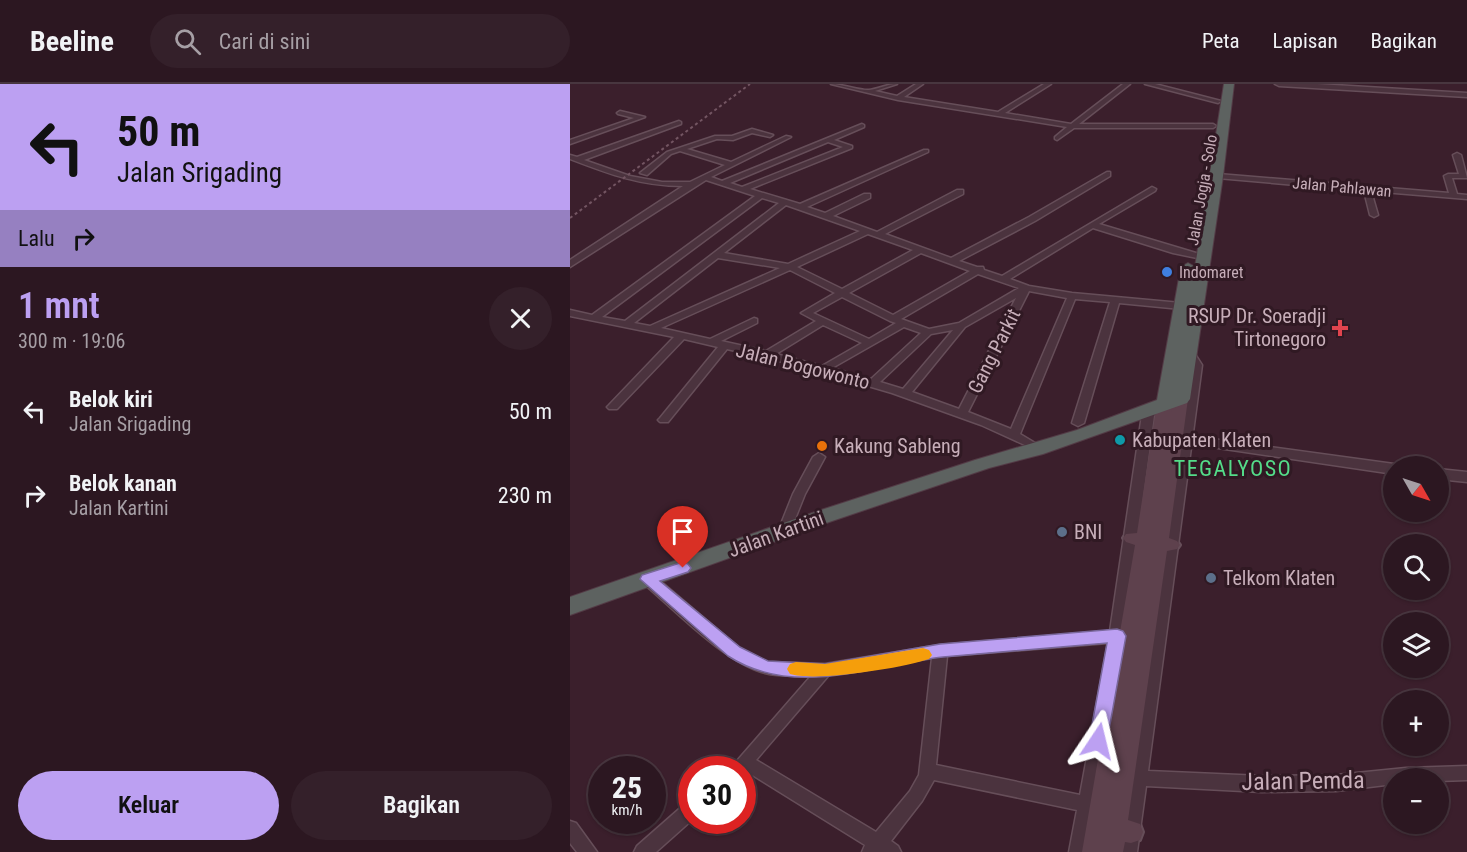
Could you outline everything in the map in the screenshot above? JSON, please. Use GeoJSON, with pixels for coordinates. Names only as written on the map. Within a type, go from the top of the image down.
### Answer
{"type":"FeatureCollection","features":[{"type":"Feature","properties":{"kind":"highway","name":"Jalan Jogja - Solo"},"geometry":{"type":"LineString","coordinates":[[1212,175],[1213,126],[1219,84]]}},
{"type":"Feature","properties":{"kind":"highway","name":"Jalan Jogja - Solo"},"geometry":{"type":"LineString","coordinates":[[1163,399],[1181,306],[1196,256],[1229,84]]}},
{"type":"Feature","properties":{"kind":"highway","name":"Jalan Jogja - Solo"},"geometry":{"type":"LineString","coordinates":[[1163,399],[1189,353],[1196,256]]}},
{"type":"Feature","properties":{"kind":"highway","name":"Jalan Kartini"},"geometry":{"type":"LineString","coordinates":[[982,464],[1022,439],[1163,399]]}},
{"type":"Feature","properties":{"kind":"highway","name":"Jalan Kartini"},"geometry":{"type":"LineString","coordinates":[[570,606],[785,529],[982,464],[1036,450],[1116,422],[1163,399]]}},
{"type":"Feature","properties":{"kind":"main road"},"geometry":{"type":"LineString","coordinates":[[1094,852],[1116,838],[1123,777],[1130,635],[1151,541],[1163,501],[1174,437],[1163,399]]}},
{"type":"Feature","properties":{"kind":"street"},"geometry":{"type":"LineString","coordinates":[[834,84],[898,98],[1072,126],[1213,126]]}},
{"type":"Feature","properties":{"kind":"street"},"geometry":{"type":"LineString","coordinates":[[871,91],[894,84]]}},
{"type":"Feature","properties":{"kind":"street"},"geometry":{"type":"LineString","coordinates":[[898,98],[920,84]]}},
{"type":"Feature","properties":{"kind":"street"},"geometry":{"type":"LineString","coordinates":[[999,114],[1048,84]]}},
{"type":"Feature","properties":{"kind":"street"},"geometry":{"type":"LineString","coordinates":[[1057,138],[1127,84]]}},
{"type":"Feature","properties":{"kind":"street"},"geometry":{"type":"LineString","coordinates":[[1148,84],[1218,101]]}},
{"type":"Feature","properties":{"kind":"street"},"geometry":{"type":"LineString","coordinates":[[1278,84],[1467,95]]}},
{"type":"Feature","properties":{"kind":"street"},"geometry":{"type":"LineString","coordinates":[[570,142],[642,117],[620,113]]}},
{"type":"Feature","properties":{"kind":"street"},"geometry":{"type":"LineString","coordinates":[[579,159],[679,123]]}},
{"type":"Feature","properties":{"kind":"street"},"geometry":{"type":"LineString","coordinates":[[723,183],[862,126]]}},
{"type":"Feature","properties":{"kind":"street"},"geometry":{"type":"LineString","coordinates":[[644,173],[669,153],[715,137],[733,138],[752,131],[770,135]]}},
{"type":"Feature","properties":{"kind":"street"},"geometry":{"type":"LineString","coordinates":[[570,264],[692,184],[788,137]]}},
{"type":"Feature","properties":{"kind":"street"},"geometry":{"type":"LineString","coordinates":[[743,189],[850,147],[828,140]]}},
{"type":"Feature","properties":{"kind":"street"},"geometry":{"type":"LineString","coordinates":[[680,149],[732,165]]}},
{"type":"Feature","properties":{"kind":"street"},"geometry":{"type":"LineString","coordinates":[[803,150],[826,156]]}},
{"type":"Feature","properties":{"kind":"street"},"geometry":{"type":"LineString","coordinates":[[800,207],[926,152]]}},
{"type":"Feature","properties":{"kind":"street"},"geometry":{"type":"LineString","coordinates":[[1454,196],[1448,176],[1465,176],[1457,155]]}},
{"type":"Feature","properties":{"kind":"street"},"geometry":{"type":"LineString","coordinates":[[570,157],[628,178],[662,184],[692,184]]}},
{"type":"Feature","properties":{"kind":"street"},"geometry":{"type":"LineString","coordinates":[[954,260],[1032,219],[1107,174]]}},
{"type":"Feature","properties":{"kind":"street","name":"Jalan Pahlawan"},"geometry":{"type":"LineString","coordinates":[[1212,175],[1467,197]]}},
{"type":"Feature","properties":{"kind":"street"},"geometry":{"type":"LineString","coordinates":[[706,178],[762,194],[879,234],[1005,278],[1026,288],[1072,296],[1181,306]]}},
{"type":"Feature","properties":{"kind":"street"},"geometry":{"type":"LineString","coordinates":[[1005,278],[1152,189]]}},
{"type":"Feature","properties":{"kind":"street"},"geometry":{"type":"LineString","coordinates":[[1367,189],[1374,215]]}},
{"type":"Feature","properties":{"kind":"street"},"geometry":{"type":"LineString","coordinates":[[879,234],[960,192]]}},
{"type":"Feature","properties":{"kind":"street"},"geometry":{"type":"LineString","coordinates":[[594,318],[762,194]]}},
{"type":"Feature","properties":{"kind":"street"},"geometry":{"type":"LineString","coordinates":[[826,216],[867,196]]}},
{"type":"Feature","properties":{"kind":"street"},"geometry":{"type":"LineString","coordinates":[[627,324],[785,202]]}},
{"type":"Feature","properties":{"kind":"street"},"geometry":{"type":"LineString","coordinates":[[1092,225],[1196,256]]}},
{"type":"Feature","properties":{"kind":"street"},"geometry":{"type":"LineString","coordinates":[[652,329],[868,231]]}},
{"type":"Feature","properties":{"kind":"street"},"geometry":{"type":"LineString","coordinates":[[867,342],[806,313],[922,249]]}},
{"type":"Feature","properties":{"kind":"street"},"geometry":{"type":"LineString","coordinates":[[717,255],[791,267],[897,322],[928,332],[962,325],[1026,288]]}},
{"type":"Feature","properties":{"kind":"street"},"geometry":{"type":"LineString","coordinates":[[824,369],[980,269]]}},
{"type":"Feature","properties":{"kind":"street","name":"Gang Parkit"},"geometry":{"type":"LineString","coordinates":[[962,414],[1026,288]]}},
{"type":"Feature","properties":{"kind":"street"},"geometry":{"type":"LineString","coordinates":[[1022,439],[1072,296]]}},
{"type":"Feature","properties":{"kind":"street"},"geometry":{"type":"LineString","coordinates":[[1078,423],[1116,299]]}},
{"type":"Feature","properties":{"kind":"street","name":"Jalan Bogowonto"},"geometry":{"type":"LineString","coordinates":[[570,313],[652,329],[873,382],[962,414],[1022,439]]}},
{"type":"Feature","properties":{"kind":"street"},"geometry":{"type":"LineString","coordinates":[[709,343],[754,321]]}},
{"type":"Feature","properties":{"kind":"street"},"geometry":{"type":"LineString","coordinates":[[765,356],[823,321]]}},
{"type":"Feature","properties":{"kind":"street"},"geometry":{"type":"LineString","coordinates":[[906,393],[962,325]]}},
{"type":"Feature","properties":{"kind":"street"},"geometry":{"type":"LineString","coordinates":[[873,382],[928,332]]}},
{"type":"Feature","properties":{"kind":"street"},"geometry":{"type":"LineString","coordinates":[[613,406],[681,336]]}},
{"type":"Feature","properties":{"kind":"street"},"geometry":{"type":"LineString","coordinates":[[664,420],[724,346]]}},
{"type":"Feature","properties":{"kind":"street"},"geometry":{"type":"LineString","coordinates":[[1163,501],[1174,437],[1197,365],[1189,353]]}},
{"type":"Feature","properties":{"kind":"street"},"geometry":{"type":"LineString","coordinates":[[1116,838],[1151,541],[1163,399]]}},
{"type":"Feature","properties":{"kind":"street"},"geometry":{"type":"LineString","coordinates":[[1174,437],[1383,467]]}},
{"type":"Feature","properties":{"kind":"street"},"geometry":{"type":"LineString","coordinates":[[785,529],[799,494],[819,457]]}},
{"type":"Feature","properties":{"kind":"street"},"geometry":{"type":"LineString","coordinates":[[1449,475],[1467,477]]}},
{"type":"Feature","properties":{"kind":"street"},"geometry":{"type":"LineString","coordinates":[[648,579],[702,626],[750,662],[767,668],[825,670],[940,651],[1130,635],[1086,804],[1078,852]]}},
{"type":"Feature","properties":{"kind":"street"},"geometry":{"type":"LineString","coordinates":[[756,774],[881,849],[923,785],[928,771],[940,651]]}},
{"type":"Feature","properties":{"kind":"street"},"geometry":{"type":"LineString","coordinates":[[751,756],[825,670]]}},
{"type":"Feature","properties":{"kind":"street"},"geometry":{"type":"LineString","coordinates":[[928,771],[1086,804]]}},
{"type":"Feature","properties":{"kind":"street","name":"Jalan Pemda"},"geometry":{"type":"LineString","coordinates":[[1123,777],[1262,784],[1336,783],[1406,775],[1467,773]]}},
{"type":"Feature","properties":{"kind":"street"},"geometry":{"type":"LineString","coordinates":[[643,852],[678,821]]}},
{"type":"Feature","properties":{"kind":"street"},"geometry":{"type":"LineString","coordinates":[[570,829],[588,852]]}},
{"type":"Feature","properties":{"kind":"railway"},"geometry":{"type":"LineString","coordinates":[[570,218],[750,84]]}},
{"type":"Feature","properties":{"kind":"slow traffic"},"geometry":{"type":"LineString","coordinates":[[796,669],[825,670],[923,655]]}},
{"type":"Feature","properties":{"kind":"place","name":"Indomaret"},"geometry":{"type":"Point","coordinates":[1167,272]}},
{"type":"Feature","properties":{"kind":"place","name":"RSUP Dr. Soeradji Tirtonegoro"},"geometry":{"type":"Point","coordinates":[1340,328]}},
{"type":"Feature","properties":{"kind":"place","name":"Kabupaten Klaten"},"geometry":{"type":"Point","coordinates":[1120,440]}},
{"type":"Feature","properties":{"kind":"place","name":"Kakung Sableng"},"geometry":{"type":"Point","coordinates":[822,446]}},
{"type":"Feature","properties":{"kind":"place","name":"BNI"},"geometry":{"type":"Point","coordinates":[1062,532]}},
{"type":"Feature","properties":{"kind":"place","name":"Telkom Klaten"},"geometry":{"type":"Point","coordinates":[1211,578]}},
{"type":"Feature","properties":{"kind":"district","name":"TEGALYOSO"},"geometry":{"type":"Point","coordinates":[1233,468]}},
{"type":"Feature","properties":{"kind":"route"},"geometry":{"type":"LineString","coordinates":[[683,568],[648,579],[734,652],[750,662],[767,668],[825,670],[909,658],[940,651],[1117,636],[1098,741]]}}]}
